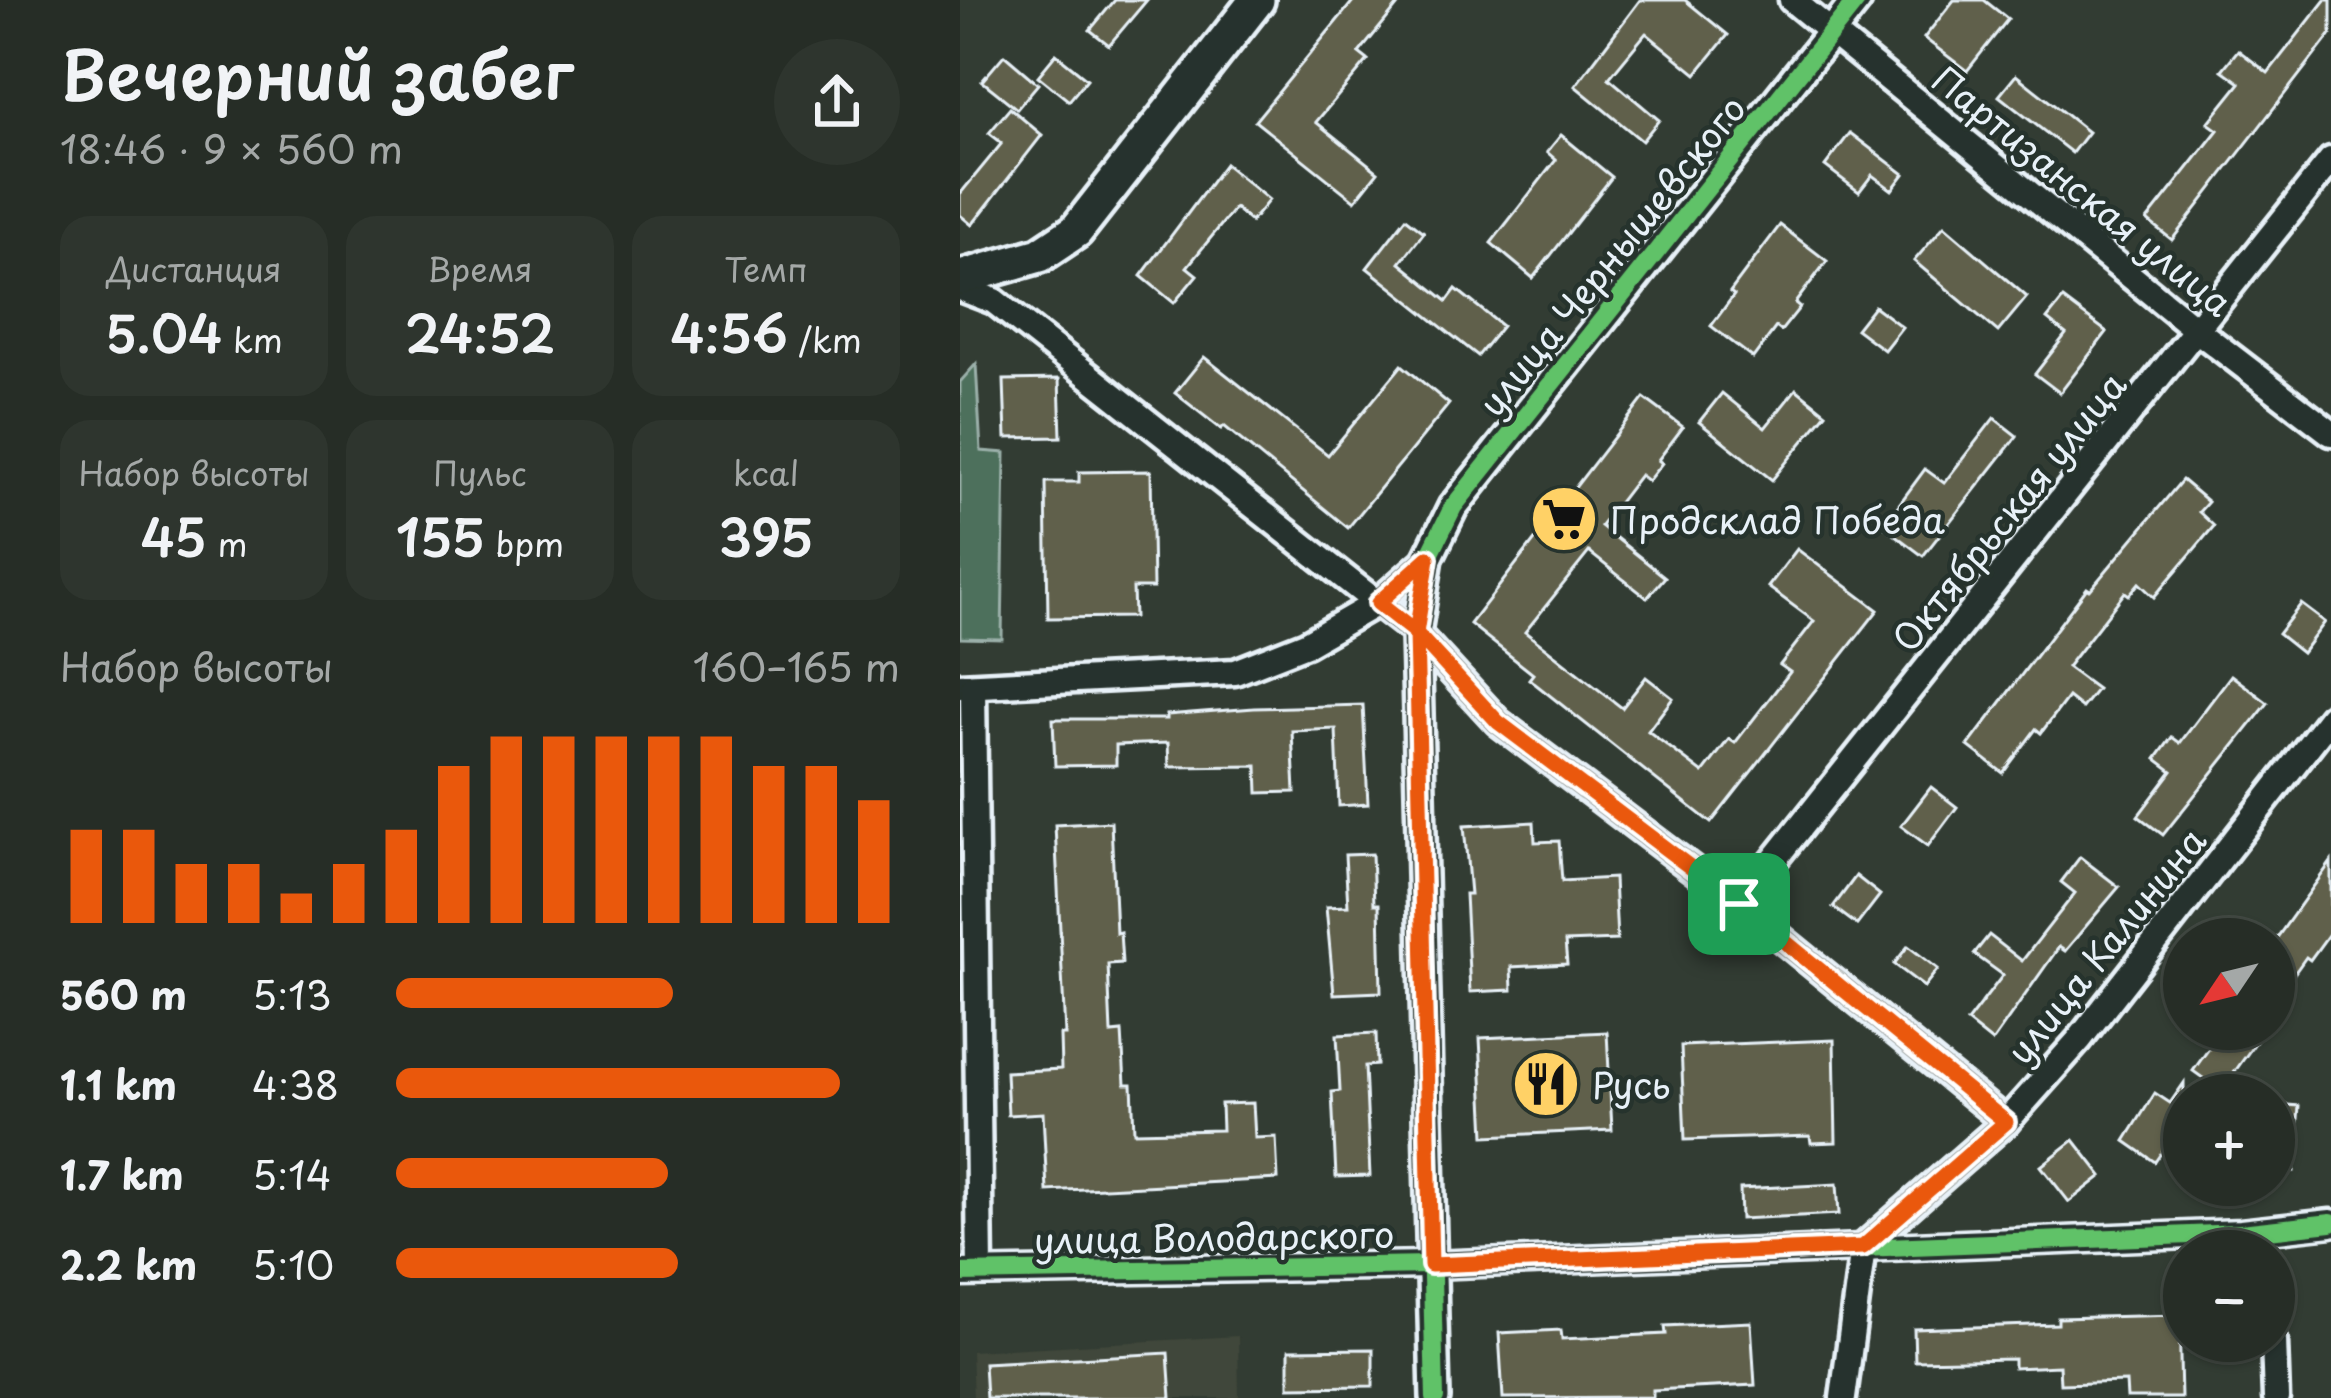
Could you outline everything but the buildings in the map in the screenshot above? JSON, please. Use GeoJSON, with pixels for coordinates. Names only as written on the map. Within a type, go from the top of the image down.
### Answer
{"type":"FeatureCollection","features":[{"type":"Feature","properties":{"kind":"main road"},"geometry":{"type":"LineString","coordinates":[[960,278],[1040,255],[1076,231],[1257,0]]}},
{"type":"Feature","properties":{"kind":"street","name":"Партизанская улица"},"geometry":{"type":"LineString","coordinates":[[1792,0],[2198,332],[2331,433]]}},
{"type":"Feature","properties":{"kind":"street","name":"улица Чернышевского"},"geometry":{"type":"LineString","coordinates":[[1435,1398],[1416,633],[1428,558],[1453,506],[1857,0]]}},
{"type":"Feature","properties":{"kind":"street","name":"Октябрьская улица"},"geometry":{"type":"LineString","coordinates":[[1739,904],[2331,160]]}},
{"type":"Feature","properties":{"kind":"street"},"geometry":{"type":"LineString","coordinates":[[960,288],[994,301],[1416,633],[1498,722],[1739,904],[2006,1122]]}},
{"type":"Feature","properties":{"kind":"street"},"geometry":{"type":"LineString","coordinates":[[970,1273],[966,687],[1235,673],[1306,644],[1378,603],[1428,558]]}},
{"type":"Feature","properties":{"kind":"street","name":"улица Калинина"},"geometry":{"type":"LineString","coordinates":[[1863,1247],[2006,1122],[2080,1040],[2331,717]]}},
{"type":"Feature","properties":{"kind":"street","name":"улица Володарского"},"geometry":{"type":"LineString","coordinates":[[2295,1231],[2331,1223]]}},
{"type":"Feature","properties":{"kind":"street","name":"улица Володарского"},"geometry":{"type":"LineString","coordinates":[[970,1273],[2163,1243]]}},
{"type":"Feature","properties":{"kind":"street"},"geometry":{"type":"LineString","coordinates":[[1844,1398],[1863,1247]]}},
{"type":"Feature","properties":{"kind":"street"},"geometry":{"type":"LineString","coordinates":[[2275,1362],[2276,1398]]}},
{"type":"Feature","properties":{"kind":"shaded area"},"geometry":{"type":"Polygon","coordinates":[[[1238,1336],[1239,1398],[973,1398],[971,1351],[1238,1336]]]}},
{"type":"Feature","properties":{"kind":"green space"},"geometry":{"type":"Polygon","coordinates":[[[976,364],[981,451],[1005,453],[1002,639],[960,638],[960,382],[976,364]]]}},
{"type":"Feature","properties":{"kind":"cycle path"},"geometry":{"type":"LineString","coordinates":[[1435,1398],[1416,633],[1428,558],[1453,507],[1857,0]]}},
{"type":"Feature","properties":{"kind":"cycle path"},"geometry":{"type":"LineString","coordinates":[[960,1273],[1431,1265],[2241,1233],[2331,1223]]}},
{"type":"Feature","properties":{"kind":"place","name":"Продсклад Победа"},"geometry":{"type":"Point","coordinates":[1564,519]}},
{"type":"Feature","properties":{"kind":"place","name":"Русь"},"geometry":{"type":"Point","coordinates":[1546,1084]}},
{"type":"Feature","properties":{"kind":"route"},"geometry":{"type":"LineString","coordinates":[[1739,904],[1498,722],[1416,633],[1428,558],[1378,603],[1416,633],[1431,1265],[1863,1247],[2006,1122],[1739,904]]}}]}
